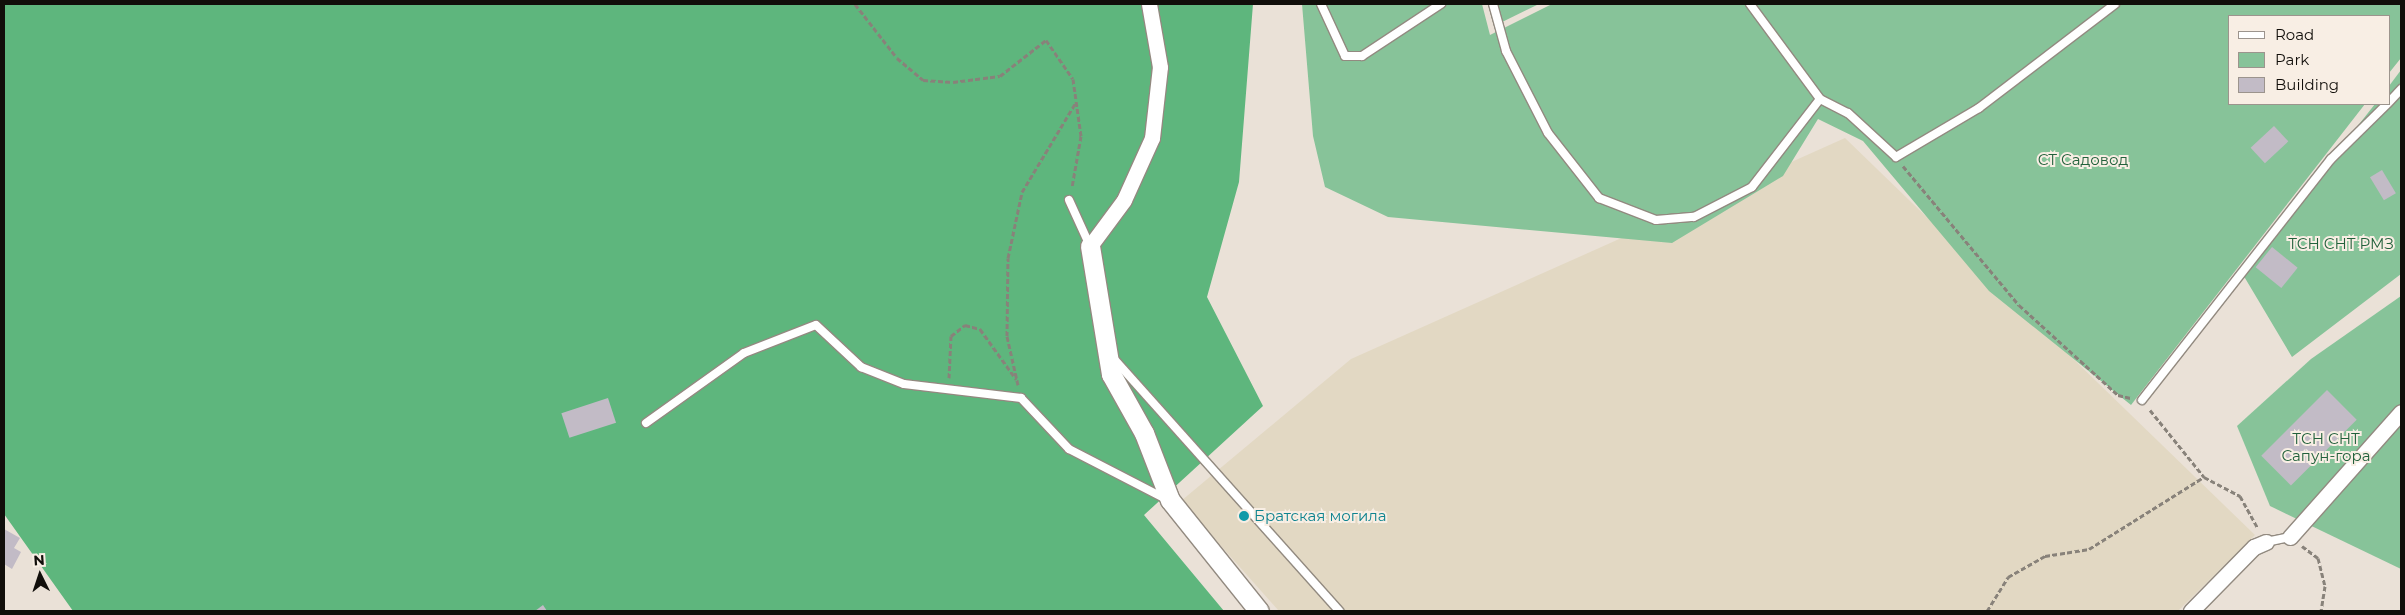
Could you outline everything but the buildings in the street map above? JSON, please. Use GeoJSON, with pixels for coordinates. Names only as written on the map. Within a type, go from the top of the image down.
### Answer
{"type":"FeatureCollection","features":[{"type":"Feature","properties":{"kind":"street"},"geometry":{"type":"LineString","coordinates":[[1149,4],[1160,67],[1152,138],[1124,200],[1090,246],[1104,348],[1111,374],[1144,433],[1170,500],[1259,611]]}},
{"type":"Feature","properties":{"kind":"street"},"geometry":{"type":"LineString","coordinates":[[2290,537],[2401,412]]}},
{"type":"Feature","properties":{"kind":"street"},"geometry":{"type":"LineString","coordinates":[[2191,611],[2254,547],[2266,542]]}},
{"type":"Feature","properties":{"kind":"lane"},"geometry":{"type":"LineString","coordinates":[[1322,4],[1345,56],[1362,56],[1441,4]]}},
{"type":"Feature","properties":{"kind":"lane"},"geometry":{"type":"LineString","coordinates":[[1493,4],[1506,51],[1548,132],[1600,198],[1656,220],[1694,217],[1752,187],[1820,99]]}},
{"type":"Feature","properties":{"kind":"lane"},"geometry":{"type":"LineString","coordinates":[[1750,4],[1820,99],[1848,114],[1896,157],[1979,108],[2115,4]]}},
{"type":"Feature","properties":{"kind":"lane"},"geometry":{"type":"LineString","coordinates":[[2390,101],[2401,89]]}},
{"type":"Feature","properties":{"kind":"lane"},"geometry":{"type":"LineString","coordinates":[[2142,400],[2331,159],[2386,105]]}},
{"type":"Feature","properties":{"kind":"lane"},"geometry":{"type":"LineString","coordinates":[[1068,200],[1090,246]]}},
{"type":"Feature","properties":{"kind":"lane"},"geometry":{"type":"LineString","coordinates":[[646,424],[744,353],[816,325],[861,367],[904,384],[949,392],[1021,398],[1069,449],[1170,500]]}},
{"type":"Feature","properties":{"kind":"lane"},"geometry":{"type":"LineString","coordinates":[[1104,348],[1340,611]]}},
{"type":"Feature","properties":{"kind":"lane"},"geometry":{"type":"LineString","coordinates":[[2266,542],[2290,537]]}},
{"type":"Feature","properties":{"kind":"path"},"geometry":{"type":"LineString","coordinates":[[855,4],[897,58],[923,80],[952,82],[1000,76],[1046,40],[1074,79],[1081,159],[1068,200]]}},
{"type":"Feature","properties":{"kind":"path"},"geometry":{"type":"LineString","coordinates":[[1021,398],[1006,336],[1008,258],[1022,192],[1076,101]]}},
{"type":"Feature","properties":{"kind":"path"},"geometry":{"type":"LineString","coordinates":[[1896,157],[2019,305],[2118,395],[2142,400],[2204,477],[2240,496],[2266,542]]}},
{"type":"Feature","properties":{"kind":"path"},"geometry":{"type":"LineString","coordinates":[[949,392],[951,336],[965,325],[980,329],[1017,382]]}},
{"type":"Feature","properties":{"kind":"path"},"geometry":{"type":"LineString","coordinates":[[1987,611],[2008,577],[2045,556],[2089,549],[2204,477]]}},
{"type":"Feature","properties":{"kind":"path"},"geometry":{"type":"LineString","coordinates":[[2290,537],[2318,558],[2325,586],[2321,611]]}},
{"type":"Feature","properties":{"kind":"shaded area"},"geometry":{"type":"Polygon","coordinates":[[[1845,138],[2255,535],[2178,611],[1279,611],[1181,501],[1351,359],[1845,138]]]}},
{"type":"Feature","properties":{"kind":"green space"},"geometry":{"type":"Polygon","coordinates":[[[4,4],[1253,4],[1239,182],[1207,297],[1263,406],[1144,515],[1224,611],[73,611],[4,514],[4,4]]]}},
{"type":"Feature","properties":{"kind":"green space","name":"СТ Садовод"},"geometry":{"type":"Polygon","coordinates":[[[1302,4],[1482,4],[1490,35],[1552,4],[2401,4],[2401,58],[2390,72],[2390,15],[2228,15],[2228,105],[2364,105],[2131,405],[1989,291],[1863,141],[1818,119],[1783,176],[1672,243],[1388,217],[1325,187],[1313,136],[1302,4]]]}},
{"type":"Feature","properties":{"kind":"green space"},"geometry":{"type":"Polygon","coordinates":[[[1488,4],[1539,4],[1494,26],[1488,4]]]}},
{"type":"Feature","properties":{"kind":"green space","name":"ТСН СНТ РМЗ"},"geometry":{"type":"Polygon","coordinates":[[[2401,70],[2401,274],[2292,357],[2242,273],[2374,105],[2390,105],[2390,85],[2401,70]]]}},
{"type":"Feature","properties":{"kind":"green space","name":"ТСН СНТ Сапун-гора"},"geometry":{"type":"Polygon","coordinates":[[[2401,296],[2401,569],[2270,506],[2237,426],[2311,359],[2401,296]]]}},
{"type":"Feature","properties":{"kind":"place","name":"Братская могила"},"geometry":{"type":"Point","coordinates":[1244,516]}}]}
